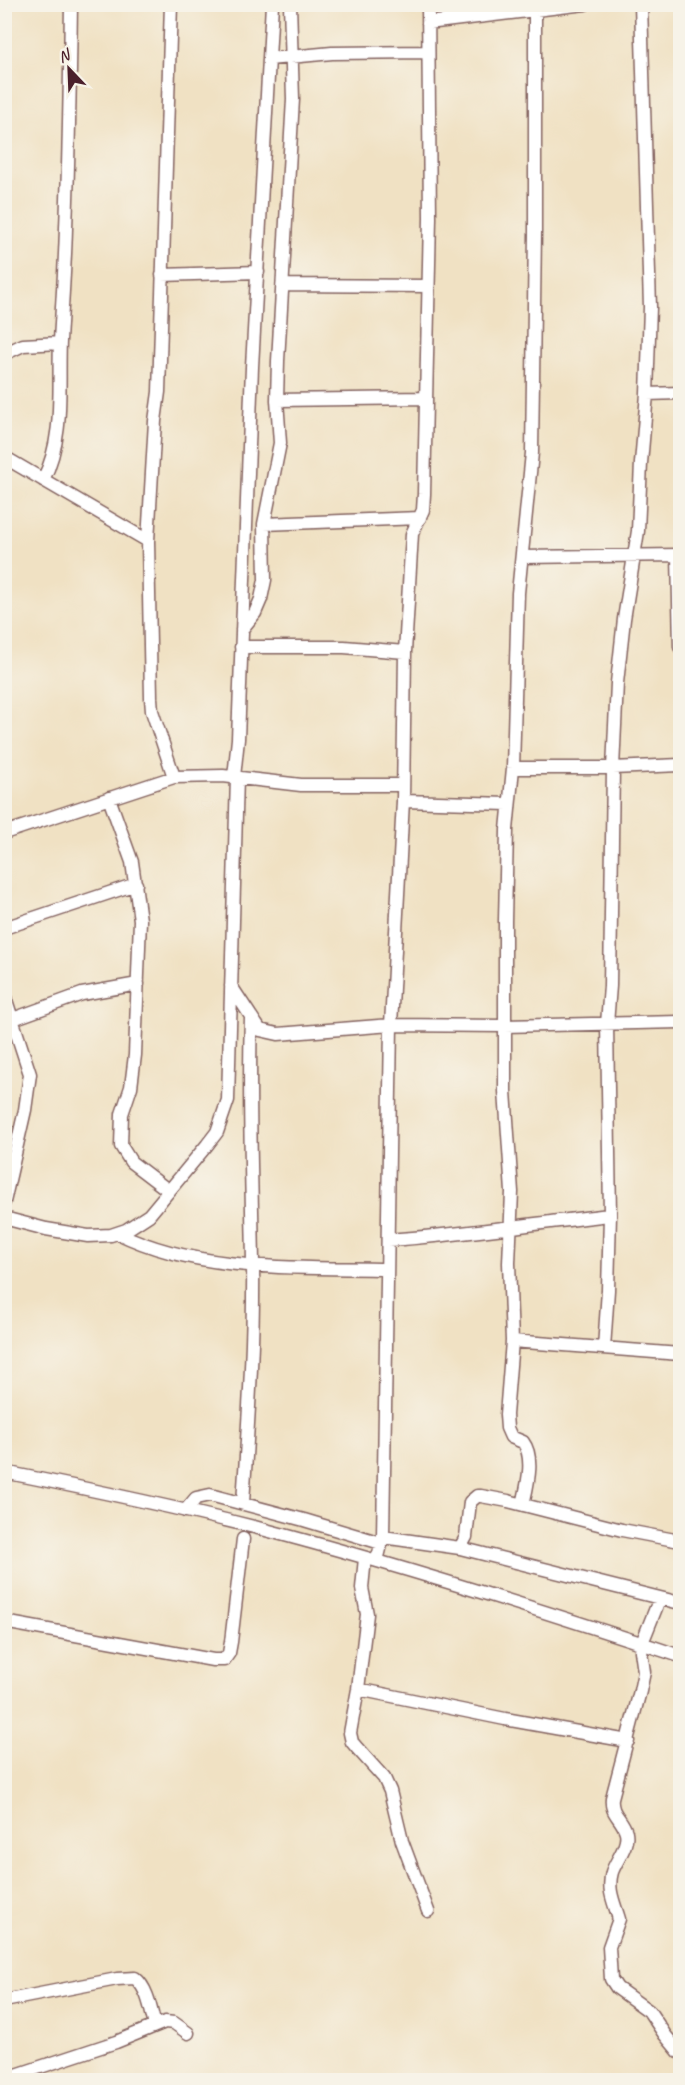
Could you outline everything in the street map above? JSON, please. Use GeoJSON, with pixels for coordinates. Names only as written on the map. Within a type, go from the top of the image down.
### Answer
{"type":"FeatureCollection","features":[{"type":"Feature","properties":{"kind":"street"},"geometry":{"type":"LineString","coordinates":[[43,480],[51,463],[57,434],[66,229],[71,4]]}},
{"type":"Feature","properties":{"kind":"street"},"geometry":{"type":"LineString","coordinates":[[171,4],[159,392],[148,541],[152,711],[174,777]]}},
{"type":"Feature","properties":{"kind":"street"},"geometry":{"type":"LineString","coordinates":[[4,1218],[46,1229],[88,1236],[118,1233],[149,1215],[169,1191],[217,1132],[228,1100],[235,777],[249,435],[272,4]]}},
{"type":"Feature","properties":{"kind":"street"},"geometry":{"type":"LineString","coordinates":[[242,629],[255,613],[265,580],[264,524],[280,443],[277,400],[293,99],[291,4]]}},
{"type":"Feature","properties":{"kind":"street"},"geometry":{"type":"LineString","coordinates":[[428,4],[430,218],[424,494],[420,518],[412,534],[405,652],[403,801],[391,1025],[382,1540],[371,1560],[362,1588],[367,1614],[350,1737],[384,1778],[390,1791],[402,1841],[428,1911]]}},
{"type":"Feature","properties":{"kind":"street"},"geometry":{"type":"LineString","coordinates":[[428,23],[535,8],[585,4]]}},
{"type":"Feature","properties":{"kind":"street"},"geometry":{"type":"LineString","coordinates":[[604,1348],[610,1215],[608,1024],[613,768],[617,683],[634,557],[647,394],[650,307],[641,4]]}},
{"type":"Feature","properties":{"kind":"street"},"geometry":{"type":"LineString","coordinates":[[524,1505],[528,1479],[528,1450],[524,1442],[511,1437],[507,1428],[507,1393],[512,1341],[510,1227],[512,1192],[506,1113],[504,1026],[508,804],[513,768],[518,593],[532,453],[535,8]]}},
{"type":"Feature","properties":{"kind":"street"},"geometry":{"type":"LineString","coordinates":[[269,59],[293,55],[428,52]]}},
{"type":"Feature","properties":{"kind":"street"},"geometry":{"type":"LineString","coordinates":[[162,275],[258,272]]}},
{"type":"Feature","properties":{"kind":"street"},"geometry":{"type":"LineString","coordinates":[[284,285],[428,286]]}},
{"type":"Feature","properties":{"kind":"street"},"geometry":{"type":"LineString","coordinates":[[4,354],[23,345],[60,343]]}},
{"type":"Feature","properties":{"kind":"street"},"geometry":{"type":"LineString","coordinates":[[647,394],[681,393]]}},
{"type":"Feature","properties":{"kind":"street"},"geometry":{"type":"LineString","coordinates":[[277,400],[425,398]]}},
{"type":"Feature","properties":{"kind":"street"},"geometry":{"type":"LineString","coordinates":[[4,458],[148,541]]}},
{"type":"Feature","properties":{"kind":"street"},"geometry":{"type":"LineString","coordinates":[[264,524],[420,518]]}},
{"type":"Feature","properties":{"kind":"street"},"geometry":{"type":"LineString","coordinates":[[522,557],[679,555],[681,647]]}},
{"type":"Feature","properties":{"kind":"street"},"geometry":{"type":"LineString","coordinates":[[241,647],[344,647],[405,652]]}},
{"type":"Feature","properties":{"kind":"street"},"geometry":{"type":"LineString","coordinates":[[513,768],[681,765]]}},
{"type":"Feature","properties":{"kind":"street"},"geometry":{"type":"LineString","coordinates":[[4,834],[174,777],[235,777],[301,785],[403,785]]}},
{"type":"Feature","properties":{"kind":"street"},"geometry":{"type":"LineString","coordinates":[[109,798],[132,862],[140,920],[135,1055],[131,1086],[122,1114],[121,1146],[131,1162],[169,1191]]}},
{"type":"Feature","properties":{"kind":"street"},"geometry":{"type":"LineString","coordinates":[[403,801],[508,804]]}},
{"type":"Feature","properties":{"kind":"street"},"geometry":{"type":"LineString","coordinates":[[4,928],[136,884]]}},
{"type":"Feature","properties":{"kind":"street"},"geometry":{"type":"LineString","coordinates":[[13,1018],[82,994],[138,984]]}},
{"type":"Feature","properties":{"kind":"street"},"geometry":{"type":"LineString","coordinates":[[231,986],[260,1030],[278,1034],[391,1025],[504,1026],[681,1022]]}},
{"type":"Feature","properties":{"kind":"street"},"geometry":{"type":"LineString","coordinates":[[4,994],[30,1074],[25,1110],[9,1154],[4,1202]]}},
{"type":"Feature","properties":{"kind":"street"},"geometry":{"type":"LineString","coordinates":[[243,1503],[251,1383],[253,1265],[249,1101],[251,1018]]}},
{"type":"Feature","properties":{"kind":"street"},"geometry":{"type":"LineString","coordinates":[[388,1240],[454,1235],[610,1215]]}},
{"type":"Feature","properties":{"kind":"street"},"geometry":{"type":"LineString","coordinates":[[118,1233],[150,1248],[253,1265],[387,1269]]}},
{"type":"Feature","properties":{"kind":"street"},"geometry":{"type":"LineString","coordinates":[[512,1341],[681,1354]]}},
{"type":"Feature","properties":{"kind":"street"},"geometry":{"type":"LineString","coordinates":[[4,1472],[126,1496],[259,1528],[371,1560],[681,1656]]}},
{"type":"Feature","properties":{"kind":"street"},"geometry":{"type":"LineString","coordinates":[[185,1511],[196,1498],[204,1495],[243,1503],[382,1540],[460,1548],[681,1603]]}},
{"type":"Feature","properties":{"kind":"street"},"geometry":{"type":"LineString","coordinates":[[460,1548],[466,1537],[469,1508],[477,1496],[489,1496],[622,1530],[681,1541]]}},
{"type":"Feature","properties":{"kind":"street"},"geometry":{"type":"LineString","coordinates":[[4,1622],[213,1660],[224,1660],[229,1653],[231,1642],[243,1539]]}},
{"type":"Feature","properties":{"kind":"street"},"geometry":{"type":"LineString","coordinates":[[660,1598],[642,1643],[644,1672],[611,1805],[626,1832],[626,1837],[622,1852],[612,1871],[610,1885],[612,1903],[619,1918],[609,1947],[611,1979],[617,1988],[649,2011],[665,2035],[681,2052]]}},
{"type":"Feature","properties":{"kind":"street"},"geometry":{"type":"LineString","coordinates":[[358,1689],[628,1741]]}},
{"type":"Feature","properties":{"kind":"street"},"geometry":{"type":"LineString","coordinates":[[4,2001],[117,1978],[135,1978],[141,1984],[148,2000],[155,2026]]}},
{"type":"Feature","properties":{"kind":"street"},"geometry":{"type":"LineString","coordinates":[[4,2079],[116,2042],[165,2022],[174,2024],[188,2033]]}}]}
